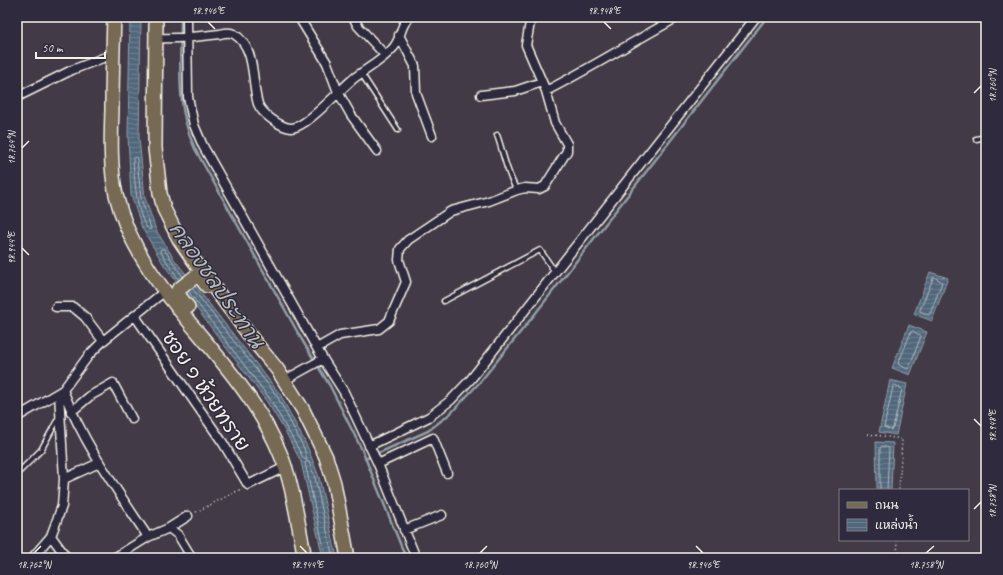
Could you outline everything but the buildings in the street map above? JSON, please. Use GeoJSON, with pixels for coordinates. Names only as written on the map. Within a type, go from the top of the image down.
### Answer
{"type":"FeatureCollection","features":[{"type":"Feature","properties":{"kind":"main road"},"geometry":{"type":"LineString","coordinates":[[114,17],[111,143],[116,195],[127,227],[144,260],[172,288],[220,361],[253,404],[277,446],[285,467],[305,558]]}},
{"type":"Feature","properties":{"kind":"main road"},"geometry":{"type":"LineString","coordinates":[[156,17],[155,148],[166,227],[193,273],[200,277],[253,340],[285,380],[304,410],[326,457],[334,483],[348,558]]}},
{"type":"Feature","properties":{"kind":"main road"},"geometry":{"type":"LineString","coordinates":[[164,209],[188,252],[253,340]]}},
{"type":"Feature","properties":{"kind":"main road"},"geometry":{"type":"LineString","coordinates":[[172,288],[193,273]]}},
{"type":"Feature","properties":{"kind":"street"},"geometry":{"type":"LineString","coordinates":[[187,17],[185,39],[188,97],[194,125],[203,146],[317,348],[321,361],[344,392],[376,461],[416,558]]}},
{"type":"Feature","properties":{"kind":"street"},"geometry":{"type":"LineString","coordinates":[[353,17],[358,26],[385,55]]}},
{"type":"Feature","properties":{"kind":"street"},"geometry":{"type":"LineString","coordinates":[[156,38],[185,39],[233,33],[240,39],[247,51],[253,68],[254,89],[259,106],[269,116],[282,125],[293,128],[305,122],[338,92],[385,55],[397,43],[405,21],[410,17]]}},
{"type":"Feature","properties":{"kind":"street"},"geometry":{"type":"LineString","coordinates":[[317,348],[340,335],[379,329],[389,321],[406,282],[399,260],[400,249],[408,240],[451,211],[489,201],[517,190],[526,188],[539,189],[545,186],[567,151],[567,144],[555,123],[546,91],[526,45],[532,17]]}},
{"type":"Feature","properties":{"kind":"street"},"geometry":{"type":"LineString","coordinates":[[546,91],[590,68],[614,52],[678,17]]}},
{"type":"Feature","properties":{"kind":"street"},"geometry":{"type":"LineString","coordinates":[[369,446],[429,417],[451,400],[471,379],[756,17]]}},
{"type":"Feature","properties":{"kind":"street"},"geometry":{"type":"LineString","coordinates":[[300,20],[327,63],[338,92],[351,115],[377,151]]}},
{"type":"Feature","properties":{"kind":"street"},"geometry":{"type":"LineString","coordinates":[[399,35],[415,66],[416,93],[432,136]]}},
{"type":"Feature","properties":{"kind":"street"},"geometry":{"type":"LineString","coordinates":[[17,97],[72,70],[113,54]]}},
{"type":"Feature","properties":{"kind":"street"},"geometry":{"type":"LineString","coordinates":[[481,95],[515,91],[542,82]]}},
{"type":"Feature","properties":{"kind":"street"},"geometry":{"type":"LineString","coordinates":[[17,417],[61,392],[89,356],[103,341],[172,288]]}},
{"type":"Feature","properties":{"kind":"street"},"geometry":{"type":"LineString","coordinates":[[56,307],[73,307],[85,317],[103,341]]}},
{"type":"Feature","properties":{"kind":"street","name":"ซอย ๑ ห้วยทราย"},"geometry":{"type":"LineString","coordinates":[[135,316],[223,443],[248,486]]}},
{"type":"Feature","properties":{"kind":"street"},"geometry":{"type":"LineString","coordinates":[[285,380],[321,361]]}},
{"type":"Feature","properties":{"kind":"street"},"geometry":{"type":"LineString","coordinates":[[71,412],[90,396],[114,383],[132,419]]}},
{"type":"Feature","properties":{"kind":"street"},"geometry":{"type":"LineString","coordinates":[[61,392],[99,462],[148,537]]}},
{"type":"Feature","properties":{"kind":"street"},"geometry":{"type":"LineString","coordinates":[[32,558],[51,536],[62,506],[64,479],[60,415],[61,392]]}},
{"type":"Feature","properties":{"kind":"street"},"geometry":{"type":"LineString","coordinates":[[376,461],[433,438],[447,473]]}},
{"type":"Feature","properties":{"kind":"street"},"geometry":{"type":"LineString","coordinates":[[64,479],[99,462]]}},
{"type":"Feature","properties":{"kind":"street"},"geometry":{"type":"LineString","coordinates":[[248,486],[285,467]]}},
{"type":"Feature","properties":{"kind":"street"},"geometry":{"type":"LineString","coordinates":[[404,530],[442,515]]}},
{"type":"Feature","properties":{"kind":"street"},"geometry":{"type":"LineString","coordinates":[[114,558],[148,537],[169,528],[188,516]]}},
{"type":"Feature","properties":{"kind":"street"},"geometry":{"type":"LineString","coordinates":[[169,528],[178,535],[192,558]]}},
{"type":"Feature","properties":{"kind":"street"},"geometry":{"type":"LineString","coordinates":[[51,536],[67,558]]}},
{"type":"Feature","properties":{"kind":"lane"},"geometry":{"type":"LineString","coordinates":[[361,73],[398,130]]}},
{"type":"Feature","properties":{"kind":"lane"},"geometry":{"type":"LineString","coordinates":[[497,135],[502,148],[506,168],[517,190]]}},
{"type":"Feature","properties":{"kind":"lane"},"geometry":{"type":"LineString","coordinates":[[976,139],[986,137]]}},
{"type":"Feature","properties":{"kind":"lane"},"geometry":{"type":"LineString","coordinates":[[444,301],[540,250],[556,272]]}},
{"type":"Feature","properties":{"kind":"lane"},"geometry":{"type":"LineString","coordinates":[[17,474],[41,450],[60,415]]}},
{"type":"Feature","properties":{"kind":"path"},"geometry":{"type":"LineString","coordinates":[[868,434],[902,439],[899,489]]}},
{"type":"Feature","properties":{"kind":"path"},"geometry":{"type":"LineString","coordinates":[[188,516],[248,486]]}},
{"type":"Feature","properties":{"kind":"path"},"geometry":{"type":"LineString","coordinates":[[896,541],[900,558]]}},
{"type":"Feature","properties":{"kind":"water"},"geometry":{"type":"Polygon","coordinates":[[[130,17],[141,17],[139,138],[145,198],[156,230],[174,259],[280,394],[307,446],[319,477],[337,558],[323,558],[301,462],[285,431],[267,402],[164,265],[142,228],[131,195],[128,136],[130,17]]]}},
{"type":"Feature","properties":{"kind":"water"},"geometry":{"type":"Polygon","coordinates":[[[930,272],[948,278],[932,321],[914,314],[930,272]]]}},
{"type":"Feature","properties":{"kind":"water"},"geometry":{"type":"Polygon","coordinates":[[[909,325],[927,332],[910,375],[892,368],[909,325]]]}},
{"type":"Feature","properties":{"kind":"water"},"geometry":{"type":"Polygon","coordinates":[[[890,380],[907,384],[896,435],[879,432],[890,380]]]}},
{"type":"Feature","properties":{"kind":"water"},"geometry":{"type":"Polygon","coordinates":[[[876,442],[893,443],[891,489],[877,489],[876,442]]]}},
{"type":"Feature","properties":{"kind":"waterway"},"geometry":{"type":"LineString","coordinates":[[181,17],[180,84],[184,117],[195,149],[302,340],[330,386],[362,450],[406,558]]}},
{"type":"Feature","properties":{"kind":"waterway"},"geometry":{"type":"LineString","coordinates":[[365,459],[428,431],[451,413],[480,382],[535,314],[767,17]]}},
{"type":"Feature","properties":{"kind":"water label","name":"คลองชลประทาน"},"geometry":{"type":"Point","coordinates":[217,285]}}]}
